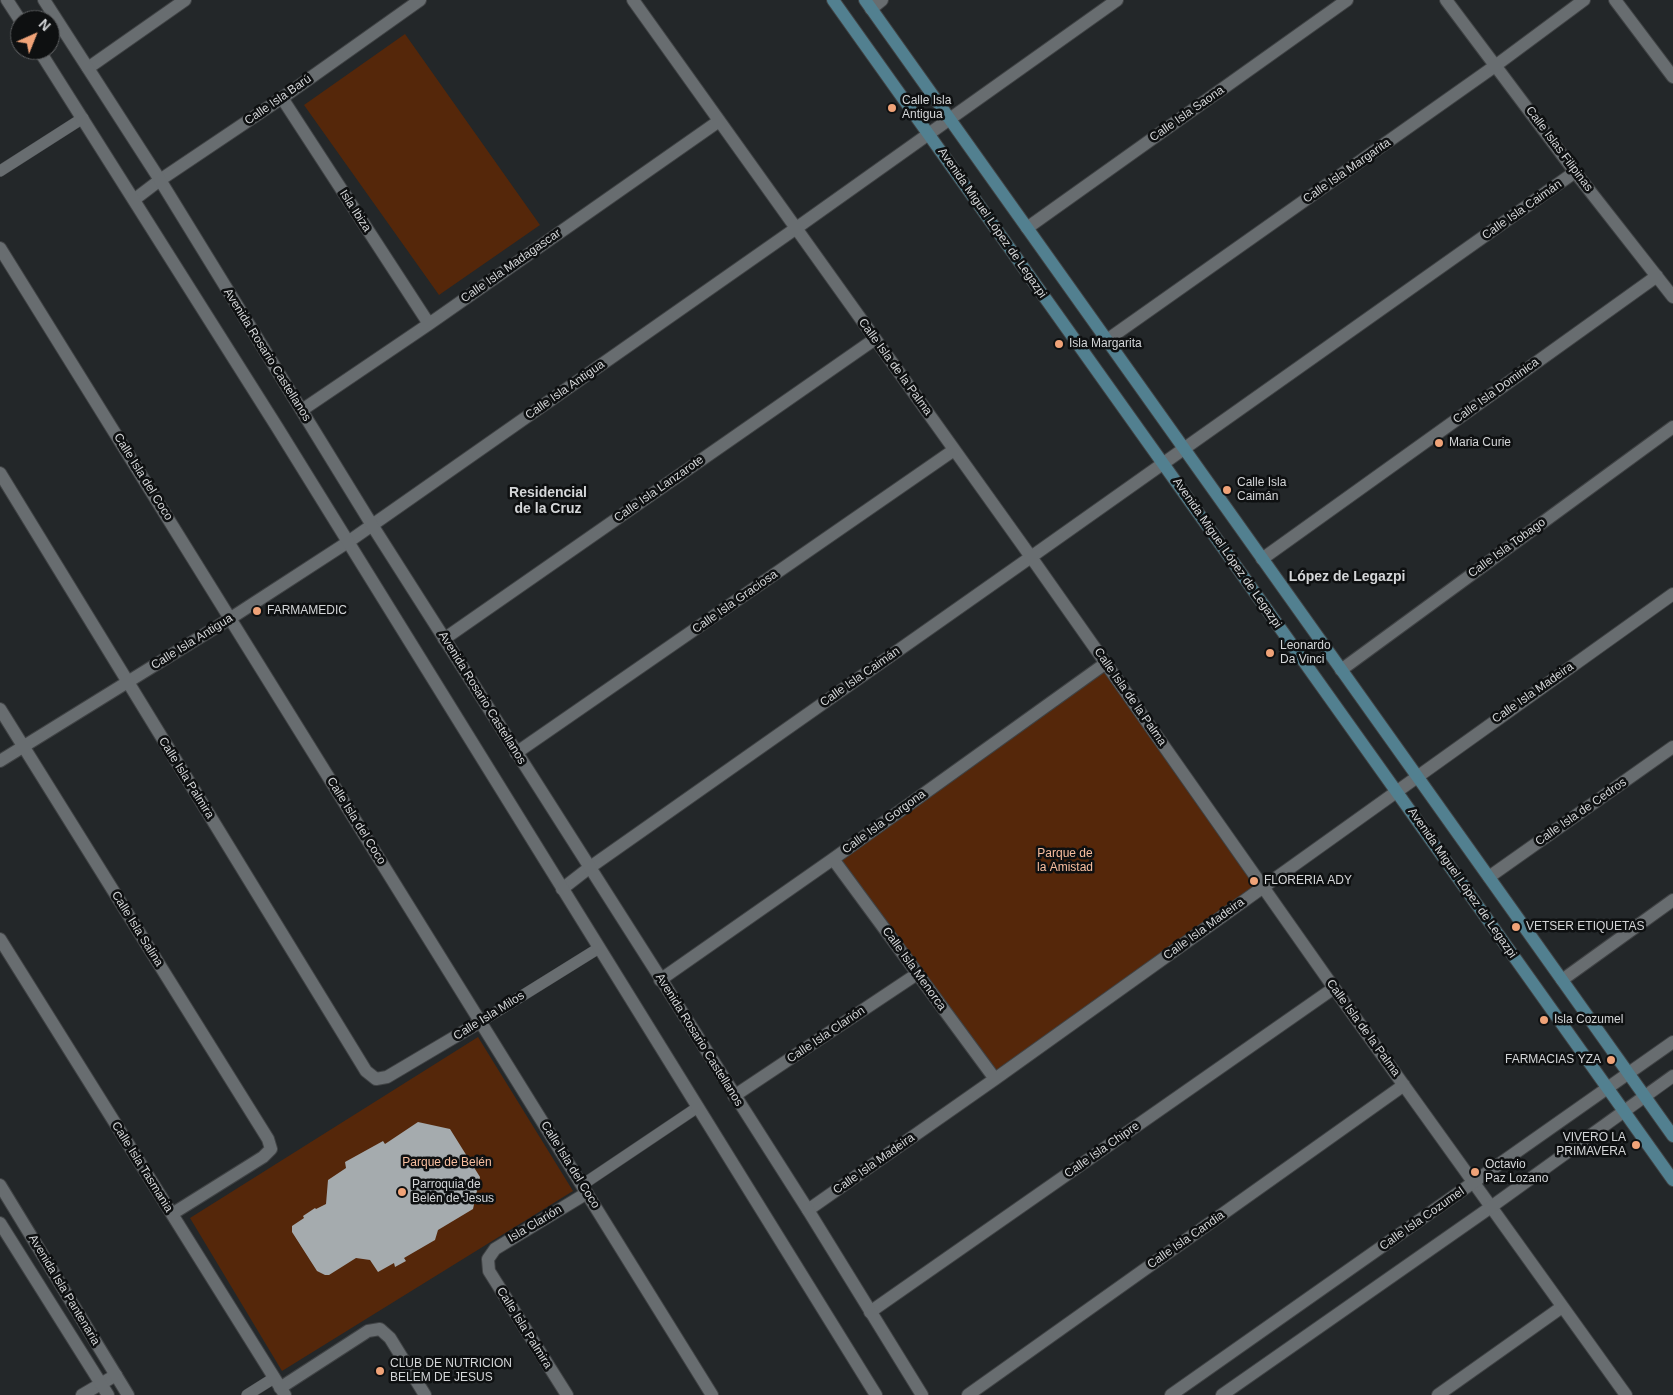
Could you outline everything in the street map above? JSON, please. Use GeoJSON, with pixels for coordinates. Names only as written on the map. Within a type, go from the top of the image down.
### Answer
{"type":"FeatureCollection","features":[{"type":"Feature","properties":{"kind":"main road","name":"Avenida Miguel López de Legazpi"},"geometry":{"type":"LineString","coordinates":[[833,0],[1673,1180]]}},
{"type":"Feature","properties":{"kind":"main road","name":"Avenida Miguel López de Legazpi"},"geometry":{"type":"LineString","coordinates":[[868,4],[1673,1136]]}},
{"type":"Feature","properties":{"kind":"street","name":"Avenida Rosario Castellanos"},"geometry":{"type":"LineString","coordinates":[[44,0],[160,180],[372,525],[808,1210],[922,1395]]}},
{"type":"Feature","properties":{"kind":"street"},"geometry":{"type":"LineString","coordinates":[[88,68],[185,0]]}},
{"type":"Feature","properties":{"kind":"street","name":"Calle Isla Barú"},"geometry":{"type":"LineString","coordinates":[[135,199],[420,0]]}},
{"type":"Feature","properties":{"kind":"street","name":"Calle Isla de la Palma"},"geometry":{"type":"LineString","coordinates":[[633,0],[1031,557],[1334,988],[1626,1395]]}},
{"type":"Feature","properties":{"kind":"street"},"geometry":{"type":"LineString","coordinates":[[868,4],[882,0]]}},
{"type":"Feature","properties":{"kind":"street","name":"Calle Isla Antigua"},"geometry":{"type":"LineString","coordinates":[[0,761],[231,618],[348,542],[1117,0]]}},
{"type":"Feature","properties":{"kind":"street","name":"Calle Isla Saona"},"geometry":{"type":"LineString","coordinates":[[1027,228],[1347,0]]}},
{"type":"Feature","properties":{"kind":"street","name":"Calle Islas Filipinas"},"geometry":{"type":"LineString","coordinates":[[1446,0],[1575,172],[1673,297]]}},
{"type":"Feature","properties":{"kind":"street","name":"Calle Isla Margarita"},"geometry":{"type":"LineString","coordinates":[[1107,340],[1495,66],[1584,0]]}},
{"type":"Feature","properties":{"kind":"street"},"geometry":{"type":"LineString","coordinates":[[1615,0],[1673,77]]}},
{"type":"Feature","properties":{"kind":"street"},"geometry":{"type":"LineString","coordinates":[[45,60],[135,199],[876,1395]]}},
{"type":"Feature","properties":{"kind":"street","name":"Isla Ibiza"},"geometry":{"type":"LineString","coordinates":[[282,98],[429,324]]}},
{"type":"Feature","properties":{"kind":"street"},"geometry":{"type":"LineString","coordinates":[[0,171],[83,118]]}},
{"type":"Feature","properties":{"kind":"street","name":"Calle Isla Madagascar"},"geometry":{"type":"LineString","coordinates":[[302,410],[429,324],[719,121]]}},
{"type":"Feature","properties":{"kind":"street","name":"Calle Isla Caimán"},"geometry":{"type":"LineString","coordinates":[[562,889],[589,868],[1575,172]]}},
{"type":"Feature","properties":{"kind":"street","name":"Calle Isla del Coco"},"geometry":{"type":"LineString","coordinates":[[0,248],[712,1395]]}},
{"type":"Feature","properties":{"kind":"street","name":"Calle Isla Dominica"},"geometry":{"type":"LineString","coordinates":[[1262,559],[1657,276]]}},
{"type":"Feature","properties":{"kind":"street","name":"Calle Isla Lanzarote"},"geometry":{"type":"LineString","coordinates":[[444,639],[875,340]]}},
{"type":"Feature","properties":{"kind":"street","name":"Calle Isla Tobago"},"geometry":{"type":"LineString","coordinates":[[1341,670],[1673,427]]}},
{"type":"Feature","properties":{"kind":"street","name":"Calle Isla Graciosa"},"geometry":{"type":"LineString","coordinates":[[516,753],[954,450]]}},
{"type":"Feature","properties":{"kind":"street","name":"Calle Isla Palmira"},"geometry":{"type":"LineString","coordinates":[[0,473],[366,1071],[376,1079]]}},
{"type":"Feature","properties":{"kind":"street","name":"Calle Isla Madeira"},"geometry":{"type":"LineString","coordinates":[[808,1210],[995,1079],[1673,594]]}},
{"type":"Feature","properties":{"kind":"street","name":"Calle Isla Gorgona"},"geometry":{"type":"LineString","coordinates":[[660,980],[1106,663]]}},
{"type":"Feature","properties":{"kind":"street","name":"Calle Isla Salina"},"geometry":{"type":"LineString","coordinates":[[0,709],[268,1139],[271,1149],[263,1157],[172,1214]]}},
{"type":"Feature","properties":{"kind":"street","name":"Calle Isla de Cedros"},"geometry":{"type":"LineString","coordinates":[[1489,877],[1673,747]]}},
{"type":"Feature","properties":{"kind":"street","name":"Calle Isla Menorca"},"geometry":{"type":"LineString","coordinates":[[832,859],[995,1079]]}},
{"type":"Feature","properties":{"kind":"street"},"geometry":{"type":"LineString","coordinates":[[1562,980],[1673,900]]}},
{"type":"Feature","properties":{"kind":"street","name":"Calle Isla Tasmania"},"geometry":{"type":"LineString","coordinates":[[0,939],[280,1387]]}},
{"type":"Feature","properties":{"kind":"street","name":"Calle Isla Milos"},"geometry":{"type":"LineString","coordinates":[[376,1079],[387,1077],[480,1022],[598,948]]}},
{"type":"Feature","properties":{"kind":"street","name":"Calle Isla Clarión"},"geometry":{"type":"LineString","coordinates":[[734,1096],[917,974]]}},
{"type":"Feature","properties":{"kind":"street","name":"Calle Isla Chipre"},"geometry":{"type":"LineString","coordinates":[[870,1312],[1334,988]]}},
{"type":"Feature","properties":{"kind":"street","name":"Calle Isla Cozumel"},"geometry":{"type":"LineString","coordinates":[[1171,1395],[1673,1042]]}},
{"type":"Feature","properties":{"kind":"street"},"geometry":{"type":"LineString","coordinates":[[1222,1395],[1491,1207],[1673,1076]]}},
{"type":"Feature","properties":{"kind":"street","name":"Calle Isla Candia"},"geometry":{"type":"LineString","coordinates":[[968,1395],[1404,1085]]}},
{"type":"Feature","properties":{"kind":"street"},"geometry":{"type":"LineString","coordinates":[[584,1189],[698,1107]]}},
{"type":"Feature","properties":{"kind":"street","name":"Avenida Isla Pantenaria"},"geometry":{"type":"LineString","coordinates":[[0,1185],[128,1395]]}},
{"type":"Feature","properties":{"kind":"street","name":"Isla Clarión"},"geometry":{"type":"LineString","coordinates":[[488,1259],[495,1248],[584,1189]]}},
{"type":"Feature","properties":{"kind":"street","name":"Avenida Isla Pantenaria"},"geometry":{"type":"LineString","coordinates":[[0,1223],[108,1395]]}},
{"type":"Feature","properties":{"kind":"street","name":"Calle Isla Palmira"},"geometry":{"type":"LineString","coordinates":[[488,1259],[489,1271],[566,1395]]}},
{"type":"Feature","properties":{"kind":"street"},"geometry":{"type":"LineString","coordinates":[[1438,1395],[1562,1306]]}},
{"type":"Feature","properties":{"kind":"street"},"geometry":{"type":"LineString","coordinates":[[248,1395],[280,1387],[368,1331],[380,1329],[390,1338],[425,1395]]}},
{"type":"Feature","properties":{"kind":"street"},"geometry":{"type":"LineString","coordinates":[[82,1395],[116,1375]]}},
{"type":"Feature","properties":{"kind":"green space"},"geometry":{"type":"Polygon","coordinates":[[[405,34],[540,225],[439,295],[304,105],[405,34]]]}},
{"type":"Feature","properties":{"kind":"green space","name":"Parque de la Amistad"},"geometry":{"type":"Polygon","coordinates":[[[1104,672],[1255,885],[997,1071],[841,861],[1104,672]]]}},
{"type":"Feature","properties":{"kind":"green space","name":"Parque de Belén"},"geometry":{"type":"Polygon","coordinates":[[[478,1037],[573,1191],[282,1371],[190,1218],[478,1037]]]}},
{"type":"Feature","properties":{"kind":"building","name":"Parroquia de Belén de Jesus"},"geometry":{"type":"Polygon","coordinates":[[[418,1122],[450,1129],[480,1177],[473,1209],[438,1230],[435,1240],[404,1258],[406,1261],[395,1267],[394,1263],[378,1272],[370,1260],[356,1258],[329,1275],[317,1271],[292,1232],[292,1226],[315,1208],[326,1204],[328,1180],[346,1168],[345,1162],[383,1141],[385,1144],[418,1122]]]}},
{"type":"Feature","properties":{"kind":"place","name":"Calle Isla Antigua"},"geometry":{"type":"Point","coordinates":[892,108]}},
{"type":"Feature","properties":{"kind":"place","name":"Isla Margarita"},"geometry":{"type":"Point","coordinates":[1059,344]}},
{"type":"Feature","properties":{"kind":"place","name":"Maria Curie"},"geometry":{"type":"Point","coordinates":[1439,443]}},
{"type":"Feature","properties":{"kind":"place","name":"Calle Isla Caimán"},"geometry":{"type":"Point","coordinates":[1227,490]}},
{"type":"Feature","properties":{"kind":"place","name":"FARMAMEDIC"},"geometry":{"type":"Point","coordinates":[257,611]}},
{"type":"Feature","properties":{"kind":"place","name":"Leonardo Da Vinci"},"geometry":{"type":"Point","coordinates":[1270,653]}},
{"type":"Feature","properties":{"kind":"place","name":"FLORERIA ADY"},"geometry":{"type":"Point","coordinates":[1254,881]}},
{"type":"Feature","properties":{"kind":"place","name":"VETSER ETIQUETAS"},"geometry":{"type":"Point","coordinates":[1516,927]}},
{"type":"Feature","properties":{"kind":"place","name":"Isla Cozumel"},"geometry":{"type":"Point","coordinates":[1544,1020]}},
{"type":"Feature","properties":{"kind":"place","name":"FARMACIAS YZA"},"geometry":{"type":"Point","coordinates":[1611,1060]}},
{"type":"Feature","properties":{"kind":"place","name":"VIVERO LA PRIMAVERA"},"geometry":{"type":"Point","coordinates":[1636,1145]}},
{"type":"Feature","properties":{"kind":"place","name":"Octavio Paz Lozano"},"geometry":{"type":"Point","coordinates":[1475,1172]}},
{"type":"Feature","properties":{"kind":"place","name":"Parroquia de Belén de Jesus"},"geometry":{"type":"Point","coordinates":[402,1192]}},
{"type":"Feature","properties":{"kind":"place","name":"CLUB DE NUTRICION BELEM DE JESUS"},"geometry":{"type":"Point","coordinates":[380,1371]}},
{"type":"Feature","properties":{"kind":"district","name":"Residencial de la Cruz"},"geometry":{"type":"Point","coordinates":[548,502]}},
{"type":"Feature","properties":{"kind":"district","name":"López de Legazpi"},"geometry":{"type":"Point","coordinates":[1347,577]}}]}
